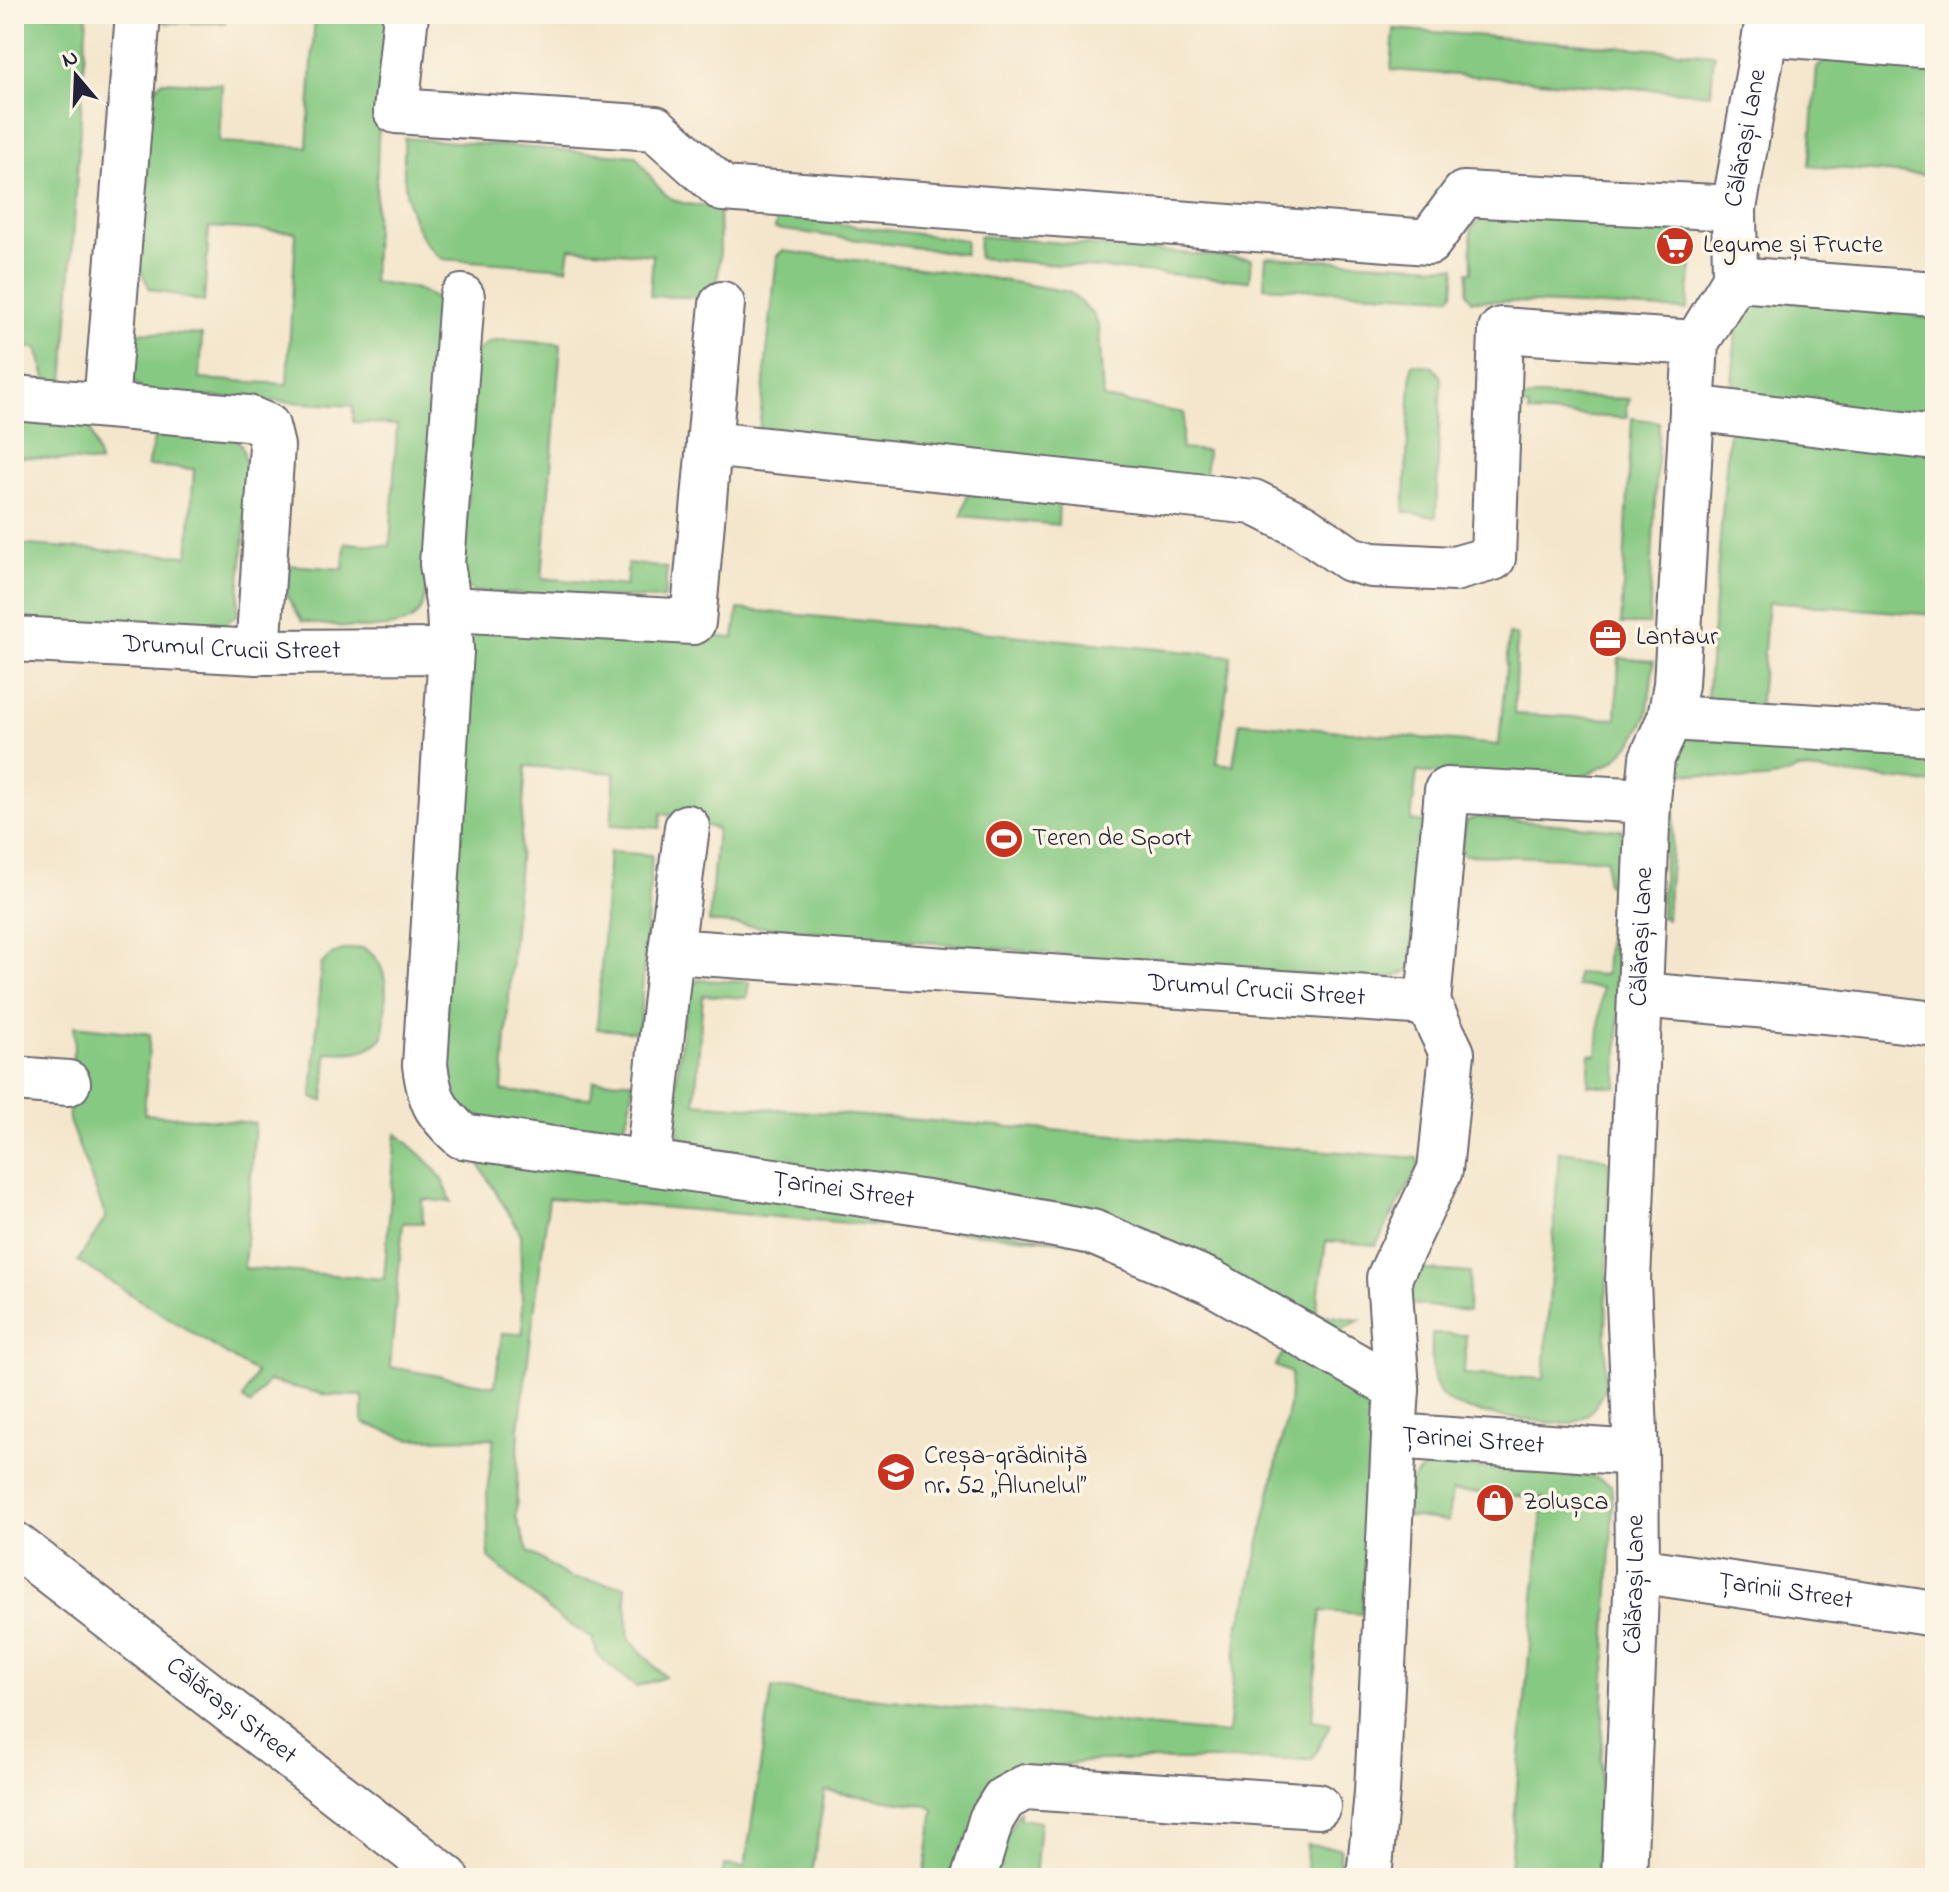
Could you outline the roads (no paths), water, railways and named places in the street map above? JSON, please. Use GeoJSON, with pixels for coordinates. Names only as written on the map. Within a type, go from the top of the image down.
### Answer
{"type":"FeatureCollection","features":[{"type":"Feature","properties":{"kind":"street"},"geometry":{"type":"LineString","coordinates":[[106,404],[138,14]]}},
{"type":"Feature","properties":{"kind":"street"},"geometry":{"type":"LineString","coordinates":[[406,14],[396,111],[655,128],[723,189],[1429,242],[1464,194],[1734,208]]}},
{"type":"Feature","properties":{"kind":"street"},"geometry":{"type":"LineString","coordinates":[[1768,24],[1935,47]]}},
{"type":"Feature","properties":{"kind":"street","name":"Călărași Lane"},"geometry":{"type":"LineString","coordinates":[[1624,1878],[1637,1570],[1636,1453],[1628,1281],[1648,801],[1652,758],[1670,718],[1676,684],[1696,343],[1735,279],[1734,208],[1768,24]]}},
{"type":"Feature","properties":{"kind":"street"},"geometry":{"type":"LineString","coordinates":[[1735,279],[1935,294]]}},
{"type":"Feature","properties":{"kind":"street","name":"Țarinei Street"},"geometry":{"type":"LineString","coordinates":[[462,297],[442,564],[450,630],[425,1065],[429,1094],[442,1117],[462,1136],[975,1210],[1092,1232],[1211,1282],[1397,1389],[1394,1436],[1636,1453]]}},
{"type":"Feature","properties":{"kind":"street"},"geometry":{"type":"LineString","coordinates":[[722,304],[709,444],[1253,502],[1302,526],[1350,559],[1372,565],[1454,569],[1493,558],[1501,330],[1696,343]]}},
{"type":"Feature","properties":{"kind":"street"},"geometry":{"type":"LineString","coordinates":[[14,398],[248,418],[267,426],[272,446],[258,652]]}},
{"type":"Feature","properties":{"kind":"street"},"geometry":{"type":"LineString","coordinates":[[1692,408],[1935,438]]}},
{"type":"Feature","properties":{"kind":"street","name":"Drumul Crucii Street"},"geometry":{"type":"LineString","coordinates":[[14,639],[258,652],[450,630],[693,622],[709,444]]}},
{"type":"Feature","properties":{"kind":"street"},"geometry":{"type":"LineString","coordinates":[[1670,718],[1935,734]]}},
{"type":"Feature","properties":{"kind":"street"},"geometry":{"type":"LineString","coordinates":[[1397,1389],[1389,1278],[1440,1170],[1452,1053],[1428,1003],[1447,790],[1648,801]]}},
{"type":"Feature","properties":{"kind":"street"},"geometry":{"type":"LineString","coordinates":[[648,1162],[687,827]]}},
{"type":"Feature","properties":{"kind":"street","name":"Drumul Crucii Street"},"geometry":{"type":"LineString","coordinates":[[671,951],[1428,1003]]}},
{"type":"Feature","properties":{"kind":"street"},"geometry":{"type":"LineString","coordinates":[[1640,995],[1935,1024]]}},
{"type":"Feature","properties":{"kind":"street"},"geometry":{"type":"LineString","coordinates":[[14,1079],[68,1083]]}},
{"type":"Feature","properties":{"kind":"street"},"geometry":{"type":"LineString","coordinates":[[1369,1878],[1377,1792],[1394,1436]]}},
{"type":"Feature","properties":{"kind":"street","name":"Călărași Street"},"geometry":{"type":"LineString","coordinates":[[14,1544],[447,1878]]}},
{"type":"Feature","properties":{"kind":"street","name":"Țarinii Street"},"geometry":{"type":"LineString","coordinates":[[1637,1570],[1935,1614]]}},
{"type":"Feature","properties":{"kind":"street"},"geometry":{"type":"LineString","coordinates":[[974,1878],[991,1820],[1004,1799],[1026,1787],[1318,1806]]}},
{"type":"Feature","properties":{"kind":"place","name":"Legume și Fructe"},"geometry":{"type":"Point","coordinates":[1675,246]}},
{"type":"Feature","properties":{"kind":"place","name":"Lantaur"},"geometry":{"type":"Point","coordinates":[1608,638]}},
{"type":"Feature","properties":{"kind":"place","name":"Teren de Sport"},"geometry":{"type":"Point","coordinates":[1004,839]}},
{"type":"Feature","properties":{"kind":"place","name":"Creșa-grădiniță nr. 52 „Alunelul”"},"geometry":{"type":"Point","coordinates":[896,1472]}},
{"type":"Feature","properties":{"kind":"place","name":"Zolușca"},"geometry":{"type":"Point","coordinates":[1495,1503]}}]}
